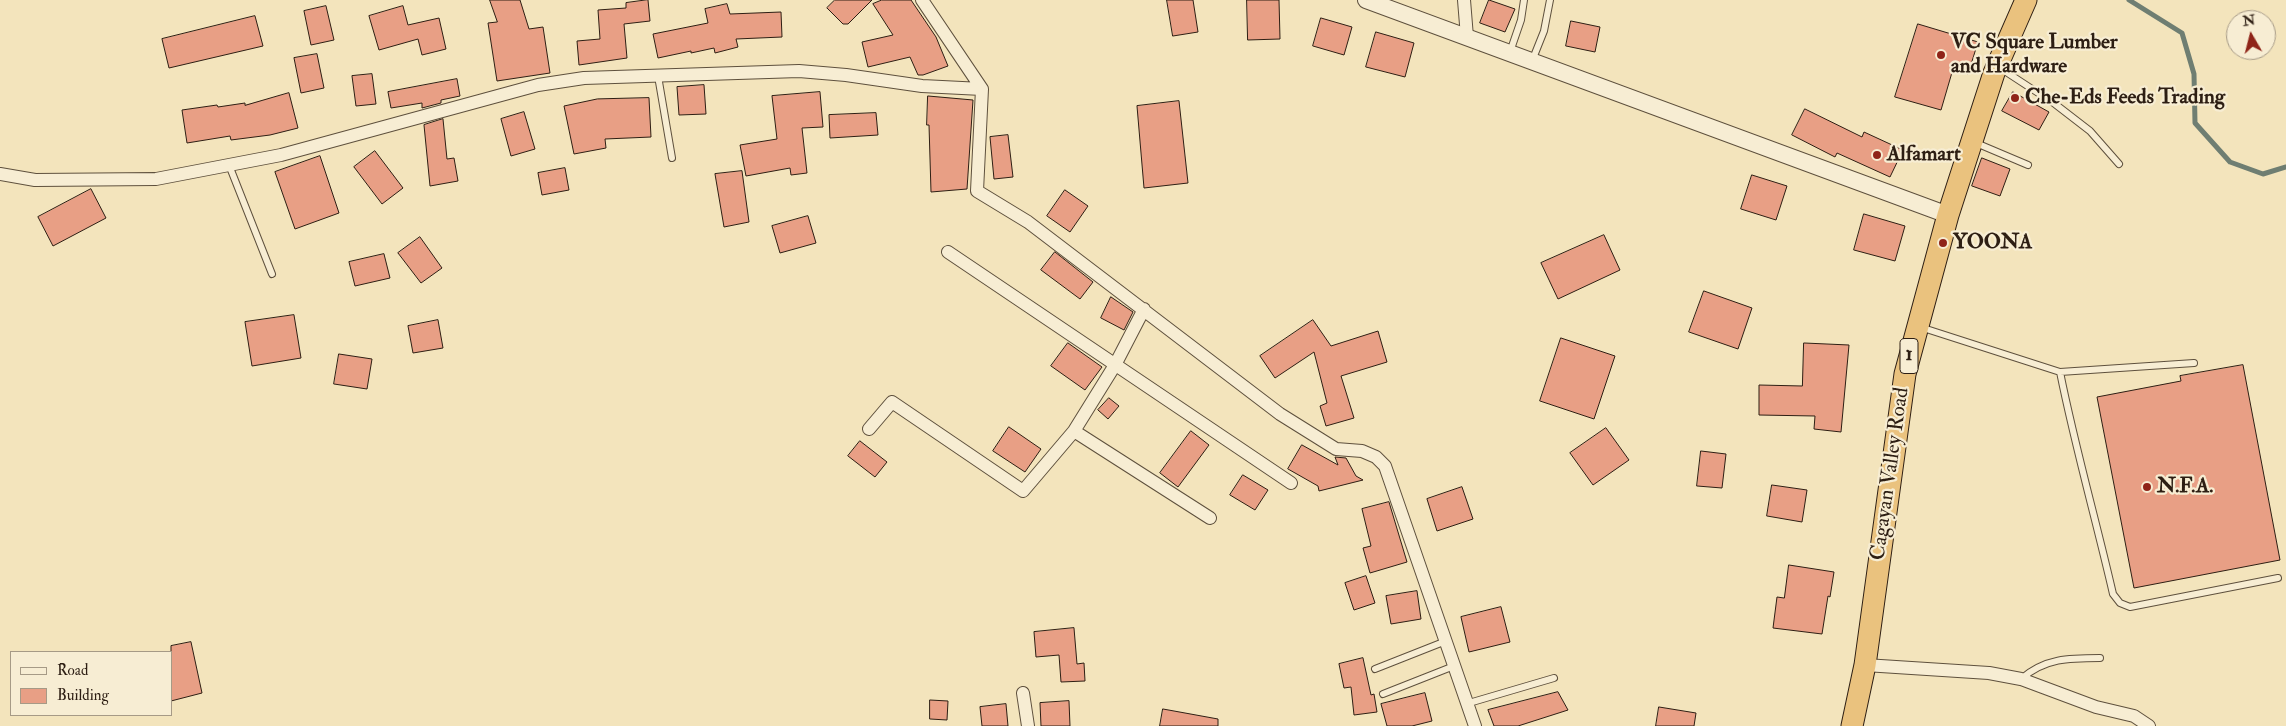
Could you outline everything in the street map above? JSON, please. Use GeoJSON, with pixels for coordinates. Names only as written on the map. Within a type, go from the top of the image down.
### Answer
{"type":"FeatureCollection","features":[{"type":"Feature","properties":{"kind":"highway","name":"Cagayan Valley Road"},"geometry":{"type":"LineString","coordinates":[[1852,726],[1865,665],[1905,374],[1948,215],[1997,66],[2026,0]]}},
{"type":"Feature","properties":{"kind":"street"},"geometry":{"type":"LineString","coordinates":[[922,0],[982,89],[977,191],[1028,222],[1280,414],[1336,448],[1362,451],[1376,457],[1385,466],[1456,666],[1475,726]]}},
{"type":"Feature","properties":{"kind":"street"},"geometry":{"type":"LineString","coordinates":[[1366,0],[1948,215]]}},
{"type":"Feature","properties":{"kind":"street"},"geometry":{"type":"LineString","coordinates":[[1464,0],[1467,38]]}},
{"type":"Feature","properties":{"kind":"street"},"geometry":{"type":"LineString","coordinates":[[0,174],[36,180],[156,179],[281,155],[538,85],[584,78],[799,71],[846,75],[922,86],[982,89]]}},
{"type":"Feature","properties":{"kind":"street"},"geometry":{"type":"LineString","coordinates":[[948,252],[1291,483]]}},
{"type":"Feature","properties":{"kind":"street"},"geometry":{"type":"LineString","coordinates":[[869,429],[892,402],[1023,490],[1074,431],[1115,365],[1144,309]]}},
{"type":"Feature","properties":{"kind":"street"},"geometry":{"type":"LineString","coordinates":[[1074,431],[1210,518]]}},
{"type":"Feature","properties":{"kind":"street"},"geometry":{"type":"LineString","coordinates":[[1865,665],[1989,673],[2021,679],[2096,707],[2134,716],[2149,726]]}},
{"type":"Feature","properties":{"kind":"street"},"geometry":{"type":"LineString","coordinates":[[1023,693],[1028,726]]}},
{"type":"Feature","properties":{"kind":"lane"},"geometry":{"type":"LineString","coordinates":[[1510,53],[1521,20],[1524,0]]}},
{"type":"Feature","properties":{"kind":"lane"},"geometry":{"type":"LineString","coordinates":[[1532,61],[1544,31],[1550,0]]}},
{"type":"Feature","properties":{"kind":"lane"},"geometry":{"type":"LineString","coordinates":[[1997,66],[2055,104],[2090,131],[2119,164]]}},
{"type":"Feature","properties":{"kind":"lane"},"geometry":{"type":"LineString","coordinates":[[658,76],[672,158]]}},
{"type":"Feature","properties":{"kind":"lane"},"geometry":{"type":"LineString","coordinates":[[1972,142],[2028,164]]}},
{"type":"Feature","properties":{"kind":"lane"},"geometry":{"type":"LineString","coordinates":[[229,165],[272,274]]}},
{"type":"Feature","properties":{"kind":"lane"},"geometry":{"type":"LineString","coordinates":[[1917,326],[2060,372],[2194,363]]}},
{"type":"Feature","properties":{"kind":"lane"},"geometry":{"type":"LineString","coordinates":[[2060,372],[2076,449],[2092,502],[2112,594],[2120,603],[2130,607],[2278,578]]}},
{"type":"Feature","properties":{"kind":"lane"},"geometry":{"type":"LineString","coordinates":[[1375,669],[1447,641]]}},
{"type":"Feature","properties":{"kind":"lane"},"geometry":{"type":"LineString","coordinates":[[2021,679],[2033,668],[2052,660],[2100,658]]}},
{"type":"Feature","properties":{"kind":"lane"},"geometry":{"type":"LineString","coordinates":[[1383,694],[1456,666]]}},
{"type":"Feature","properties":{"kind":"lane"},"geometry":{"type":"LineString","coordinates":[[1468,703],[1554,678]]}},
{"type":"Feature","properties":{"kind":"building"},"geometry":{"type":"Polygon","coordinates":[[[490,0],[520,0],[529,29],[543,27],[550,73],[497,81],[488,23],[497,22],[490,0]]]}},
{"type":"Feature","properties":{"kind":"building"},"geometry":{"type":"Polygon","coordinates":[[[648,0],[650,21],[624,24],[627,58],[579,65],[577,41],[600,39],[598,10],[626,8],[626,3],[648,0]]]}},
{"type":"Feature","properties":{"kind":"building"},"geometry":{"type":"Polygon","coordinates":[[[835,0],[872,0],[848,24],[843,24],[827,8],[835,0]]]}},
{"type":"Feature","properties":{"kind":"building"},"geometry":{"type":"Polygon","coordinates":[[[882,0],[911,0],[936,37],[948,66],[918,75],[910,57],[868,67],[862,42],[893,35],[873,4],[882,0]]]}},
{"type":"Feature","properties":{"kind":"building"},"geometry":{"type":"Polygon","coordinates":[[[1167,0],[1193,0],[1198,32],[1173,36],[1167,0]]]}},
{"type":"Feature","properties":{"kind":"building"},"geometry":{"type":"Polygon","coordinates":[[[1247,0],[1279,0],[1280,39],[1248,40],[1247,0]]]}},
{"type":"Feature","properties":{"kind":"building"},"geometry":{"type":"Polygon","coordinates":[[[1489,0],[1515,9],[1505,32],[1480,23],[1489,0]]]}},
{"type":"Feature","properties":{"kind":"building"},"geometry":{"type":"Polygon","coordinates":[[[727,4],[730,14],[781,12],[782,37],[736,39],[738,47],[715,53],[714,48],[658,58],[653,34],[708,23],[705,9],[727,4]]]}},
{"type":"Feature","properties":{"kind":"building"},"geometry":{"type":"Polygon","coordinates":[[[326,6],[334,40],[311,45],[304,11],[326,6]]]}},
{"type":"Feature","properties":{"kind":"building"},"geometry":{"type":"Polygon","coordinates":[[[403,6],[408,25],[439,18],[446,49],[422,55],[418,39],[379,50],[369,16],[403,6]]]}},
{"type":"Feature","properties":{"kind":"building"},"geometry":{"type":"Polygon","coordinates":[[[255,16],[263,46],[169,68],[162,39],[255,16]]]}},
{"type":"Feature","properties":{"kind":"building"},"geometry":{"type":"Polygon","coordinates":[[[1321,18],[1352,27],[1344,55],[1313,46],[1321,18]]]}},
{"type":"Feature","properties":{"kind":"building"},"geometry":{"type":"Polygon","coordinates":[[[1571,21],[1600,27],[1595,52],[1566,46],[1571,21]]]}},
{"type":"Feature","properties":{"kind":"building","name":"VC Square Lumber and Hardware"},"geometry":{"type":"Polygon","coordinates":[[[1918,24],[1978,42],[1968,74],[1953,69],[1941,110],[1895,97],[1918,24]]]}},
{"type":"Feature","properties":{"kind":"building"},"geometry":{"type":"Polygon","coordinates":[[[1376,32],[1414,43],[1405,77],[1366,67],[1376,32]]]}},
{"type":"Feature","properties":{"kind":"building"},"geometry":{"type":"Polygon","coordinates":[[[317,54],[324,88],[301,93],[294,58],[317,54]]]}},
{"type":"Feature","properties":{"kind":"building"},"geometry":{"type":"Polygon","coordinates":[[[372,74],[376,104],[356,106],[352,76],[372,74]]]}},
{"type":"Feature","properties":{"kind":"building"},"geometry":{"type":"Polygon","coordinates":[[[457,79],[460,96],[441,100],[441,103],[422,108],[422,103],[391,108],[388,92],[457,79]]]}},
{"type":"Feature","properties":{"kind":"building"},"geometry":{"type":"Polygon","coordinates":[[[704,85],[706,114],[679,115],[677,87],[704,85]]]}},
{"type":"Feature","properties":{"kind":"building"},"geometry":{"type":"Polygon","coordinates":[[[820,92],[823,127],[802,128],[807,173],[791,175],[790,168],[746,176],[740,145],[777,139],[772,96],[820,92]]]}},
{"type":"Feature","properties":{"kind":"building"},"geometry":{"type":"Polygon","coordinates":[[[2013,92],[2049,112],[2039,130],[2002,111],[2013,92]]]}},
{"type":"Feature","properties":{"kind":"building"},"geometry":{"type":"Polygon","coordinates":[[[289,93],[298,128],[270,135],[231,140],[230,136],[187,143],[182,110],[217,105],[218,107],[245,103],[245,105],[289,93]]]}},
{"type":"Feature","properties":{"kind":"building"},"geometry":{"type":"Polygon","coordinates":[[[928,96],[973,100],[967,189],[931,192],[929,125],[927,125],[928,96]]]}},
{"type":"Feature","properties":{"kind":"building"},"geometry":{"type":"Polygon","coordinates":[[[649,98],[651,137],[605,139],[606,148],[574,154],[564,106],[597,99],[649,98]]]}},
{"type":"Feature","properties":{"kind":"building"},"geometry":{"type":"Polygon","coordinates":[[[1179,101],[1188,183],[1144,188],[1137,106],[1179,101]]]}},
{"type":"Feature","properties":{"kind":"building"},"geometry":{"type":"Polygon","coordinates":[[[1805,109],[1862,137],[1864,132],[1903,150],[1890,177],[1837,153],[1835,157],[1792,135],[1805,109]]]}},
{"type":"Feature","properties":{"kind":"building"},"geometry":{"type":"Polygon","coordinates":[[[524,112],[535,149],[511,156],[501,119],[524,112]]]}},
{"type":"Feature","properties":{"kind":"building"},"geometry":{"type":"Polygon","coordinates":[[[876,113],[878,135],[830,138],[829,115],[876,113]]]}},
{"type":"Feature","properties":{"kind":"building"},"geometry":{"type":"Polygon","coordinates":[[[443,119],[447,159],[454,158],[458,181],[430,186],[424,125],[443,119]]]}},
{"type":"Feature","properties":{"kind":"building"},"geometry":{"type":"Polygon","coordinates":[[[1008,135],[1013,177],[994,179],[990,137],[1008,135]]]}},
{"type":"Feature","properties":{"kind":"building"},"geometry":{"type":"Polygon","coordinates":[[[375,151],[403,188],[382,204],[354,167],[375,151]]]}},
{"type":"Feature","properties":{"kind":"building"},"geometry":{"type":"Polygon","coordinates":[[[320,156],[339,213],[295,229],[275,172],[320,156]]]}},
{"type":"Feature","properties":{"kind":"building"},"geometry":{"type":"Polygon","coordinates":[[[1982,158],[2010,169],[2000,196],[1972,186],[1982,158]]]}},
{"type":"Feature","properties":{"kind":"building"},"geometry":{"type":"Polygon","coordinates":[[[565,168],[569,190],[542,195],[538,173],[565,168]]]}},
{"type":"Feature","properties":{"kind":"building"},"geometry":{"type":"Polygon","coordinates":[[[742,171],[749,222],[724,227],[715,174],[742,171]]]}},
{"type":"Feature","properties":{"kind":"building"},"geometry":{"type":"Polygon","coordinates":[[[1752,175],[1787,186],[1776,220],[1741,209],[1752,175]]]}},
{"type":"Feature","properties":{"kind":"building"},"geometry":{"type":"Polygon","coordinates":[[[91,189],[106,218],[53,246],[38,217],[91,189]]]}},
{"type":"Feature","properties":{"kind":"building"},"geometry":{"type":"Polygon","coordinates":[[[1065,190],[1088,206],[1070,232],[1047,216],[1065,190]]]}},
{"type":"Feature","properties":{"kind":"building"},"geometry":{"type":"Polygon","coordinates":[[[1864,214],[1905,226],[1895,261],[1854,250],[1864,214]]]}},
{"type":"Feature","properties":{"kind":"building"},"geometry":{"type":"Polygon","coordinates":[[[808,216],[816,243],[780,253],[772,226],[808,216]]]}},
{"type":"Feature","properties":{"kind":"building"},"geometry":{"type":"Polygon","coordinates":[[[1604,235],[1620,270],[1558,299],[1541,263],[1604,235]]]}},
{"type":"Feature","properties":{"kind":"building"},"geometry":{"type":"Polygon","coordinates":[[[420,237],[442,268],[421,283],[398,253],[420,237]]]}},
{"type":"Feature","properties":{"kind":"building"},"geometry":{"type":"Polygon","coordinates":[[[1055,252],[1093,282],[1080,299],[1041,270],[1055,252]]]}},
{"type":"Feature","properties":{"kind":"building"},"geometry":{"type":"Polygon","coordinates":[[[384,254],[390,278],[355,286],[349,262],[384,254]]]}},
{"type":"Feature","properties":{"kind":"building"},"geometry":{"type":"Polygon","coordinates":[[[1704,291],[1752,308],[1738,349],[1689,332],[1704,291]]]}},
{"type":"Feature","properties":{"kind":"building"},"geometry":{"type":"Polygon","coordinates":[[[1111,297],[1133,312],[1124,330],[1101,318],[1111,297]]]}},
{"type":"Feature","properties":{"kind":"building"},"geometry":{"type":"Polygon","coordinates":[[[294,315],[301,358],[252,366],[245,322],[294,315]]]}},
{"type":"Feature","properties":{"kind":"building"},"geometry":{"type":"Polygon","coordinates":[[[438,320],[443,348],[413,353],[408,326],[438,320]]]}},
{"type":"Feature","properties":{"kind":"building"},"geometry":{"type":"Polygon","coordinates":[[[1313,320],[1331,346],[1378,331],[1387,362],[1341,376],[1354,418],[1326,426],[1320,406],[1327,403],[1314,352],[1275,378],[1260,356],[1313,320]]]}},
{"type":"Feature","properties":{"kind":"building"},"geometry":{"type":"Polygon","coordinates":[[[1561,338],[1615,356],[1594,419],[1540,401],[1561,338]]]}},
{"type":"Feature","properties":{"kind":"building"},"geometry":{"type":"Polygon","coordinates":[[[1068,343],[1102,367],[1085,390],[1051,366],[1068,343]]]}},
{"type":"Feature","properties":{"kind":"building"},"geometry":{"type":"Polygon","coordinates":[[[1804,343],[1849,345],[1841,432],[1814,429],[1815,416],[1759,415],[1759,385],[1802,386],[1804,343]]]}},
{"type":"Feature","properties":{"kind":"building"},"geometry":{"type":"Polygon","coordinates":[[[339,354],[372,359],[367,389],[334,384],[339,354]]]}},
{"type":"Feature","properties":{"kind":"building"},"geometry":{"type":"Polygon","coordinates":[[[2243,365],[2280,560],[2134,588],[2097,397],[2181,381],[2180,376],[2243,365]]]}},
{"type":"Feature","properties":{"kind":"building"},"geometry":{"type":"Polygon","coordinates":[[[1109,398],[1119,406],[1108,419],[1098,410],[1109,398]]]}},
{"type":"Feature","properties":{"kind":"building"},"geometry":{"type":"Polygon","coordinates":[[[1009,427],[1041,449],[1025,472],[993,451],[1009,427]]]}},
{"type":"Feature","properties":{"kind":"building"},"geometry":{"type":"Polygon","coordinates":[[[1606,428],[1629,460],[1593,485],[1570,453],[1606,428]]]}},
{"type":"Feature","properties":{"kind":"building"},"geometry":{"type":"Polygon","coordinates":[[[1191,431],[1209,445],[1178,487],[1160,473],[1191,431]]]}},
{"type":"Feature","properties":{"kind":"building"},"geometry":{"type":"Polygon","coordinates":[[[860,441],[887,462],[875,477],[848,456],[860,441]]]}},
{"type":"Feature","properties":{"kind":"building"},"geometry":{"type":"Polygon","coordinates":[[[1302,445],[1338,465],[1335,457],[1346,458],[1356,476],[1363,480],[1319,491],[1318,486],[1288,469],[1302,445]]]}},
{"type":"Feature","properties":{"kind":"building"},"geometry":{"type":"Polygon","coordinates":[[[1701,451],[1726,454],[1722,488],[1697,486],[1701,451]]]}},
{"type":"Feature","properties":{"kind":"building"},"geometry":{"type":"Polygon","coordinates":[[[1243,475],[1268,490],[1255,510],[1230,495],[1243,475]]]}},
{"type":"Feature","properties":{"kind":"building"},"geometry":{"type":"Polygon","coordinates":[[[1772,485],[1807,490],[1802,522],[1767,516],[1772,485]]]}},
{"type":"Feature","properties":{"kind":"building"},"geometry":{"type":"Polygon","coordinates":[[[1462,487],[1473,519],[1437,531],[1427,499],[1462,487]]]}},
{"type":"Feature","properties":{"kind":"building"},"geometry":{"type":"Polygon","coordinates":[[[1389,502],[1407,562],[1370,573],[1363,548],[1371,546],[1362,509],[1389,502]]]}},
{"type":"Feature","properties":{"kind":"building"},"geometry":{"type":"Polygon","coordinates":[[[1789,565],[1834,572],[1822,634],[1773,628],[1777,597],[1784,598],[1789,565]]]}},
{"type":"Feature","properties":{"kind":"building"},"geometry":{"type":"Polygon","coordinates":[[[1366,576],[1375,603],[1354,610],[1345,583],[1366,576]]]}},
{"type":"Feature","properties":{"kind":"building"},"geometry":{"type":"Polygon","coordinates":[[[1417,591],[1421,619],[1391,624],[1386,596],[1417,591]]]}},
{"type":"Feature","properties":{"kind":"building"},"geometry":{"type":"Polygon","coordinates":[[[1501,607],[1510,642],[1469,652],[1461,617],[1501,607]]]}},
{"type":"Feature","properties":{"kind":"building"},"geometry":{"type":"Polygon","coordinates":[[[1074,628],[1077,664],[1084,663],[1085,681],[1061,682],[1059,655],[1036,657],[1034,632],[1074,628]]]}},
{"type":"Feature","properties":{"kind":"building"},"geometry":{"type":"Polygon","coordinates":[[[191,642],[202,693],[172,701],[171,646],[191,642]]]}},
{"type":"Feature","properties":{"kind":"building"},"geometry":{"type":"Polygon","coordinates":[[[1363,658],[1371,695],[1374,694],[1377,712],[1354,715],[1351,687],[1344,688],[1339,664],[1363,658]]]}},
{"type":"Feature","properties":{"kind":"building"},"geometry":{"type":"Polygon","coordinates":[[[1558,692],[1568,710],[1518,726],[1494,726],[1488,710],[1558,692]]]}},
{"type":"Feature","properties":{"kind":"building"},"geometry":{"type":"Polygon","coordinates":[[[1425,693],[1432,721],[1412,726],[1387,726],[1381,704],[1425,693]]]}},
{"type":"Feature","properties":{"kind":"building"},"geometry":{"type":"Polygon","coordinates":[[[930,700],[948,701],[947,720],[930,719],[930,700]]]}},
{"type":"Feature","properties":{"kind":"building"},"geometry":{"type":"Polygon","coordinates":[[[1069,701],[1070,726],[1041,726],[1040,703],[1069,701]]]}},
{"type":"Feature","properties":{"kind":"building"},"geometry":{"type":"Polygon","coordinates":[[[1006,704],[1008,726],[982,726],[980,707],[1006,704]]]}},
{"type":"Feature","properties":{"kind":"building"},"geometry":{"type":"Polygon","coordinates":[[[1659,707],[1696,713],[1694,726],[1656,726],[1659,707]]]}},
{"type":"Feature","properties":{"kind":"building"},"geometry":{"type":"Polygon","coordinates":[[[1163,709],[1218,719],[1218,726],[1160,726],[1163,709]]]}},
{"type":"Feature","properties":{"kind":"waterway"},"geometry":{"type":"LineString","coordinates":[[2129,0],[2182,33],[2194,74],[2195,123],[2230,162],[2263,174],[2286,167]]}},
{"type":"Feature","properties":{"kind":"place","name":"VC Square Lumber and Hardware"},"geometry":{"type":"Point","coordinates":[1941,55]}},
{"type":"Feature","properties":{"kind":"place","name":"Che-Eds Feeds Trading"},"geometry":{"type":"Point","coordinates":[2015,98]}},
{"type":"Feature","properties":{"kind":"place","name":"Alfamart"},"geometry":{"type":"Point","coordinates":[1877,155]}},
{"type":"Feature","properties":{"kind":"place","name":"YOONA"},"geometry":{"type":"Point","coordinates":[1943,243]}},
{"type":"Feature","properties":{"kind":"place","name":"N.F.A."},"geometry":{"type":"Point","coordinates":[2147,487]}}]}
